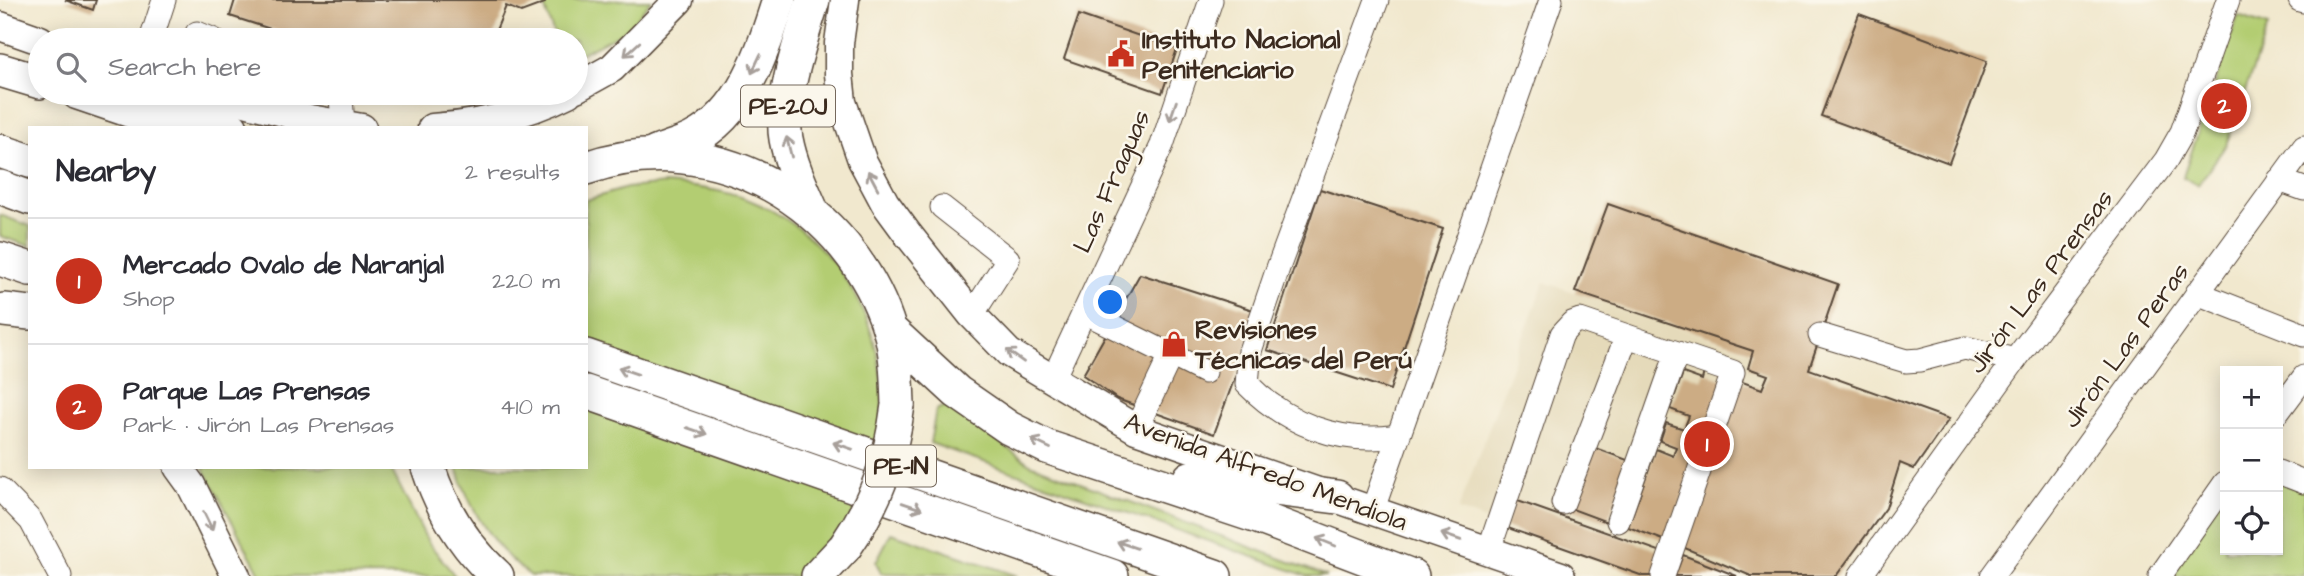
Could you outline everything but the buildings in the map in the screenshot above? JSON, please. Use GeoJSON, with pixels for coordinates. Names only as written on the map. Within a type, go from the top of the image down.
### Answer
{"type":"FeatureCollection","features":[{"type":"Feature","properties":{"kind":"highway","name":"PE-20J"},"geometry":{"type":"LineString","coordinates":[[648,156],[693,139],[724,116],[747,82],[764,46],[779,0]]}},
{"type":"Feature","properties":{"kind":"highway","name":"PE-20J"},"geometry":{"type":"LineString","coordinates":[[812,211],[795,172],[786,136],[796,56],[813,0]]}},
{"type":"Feature","properties":{"kind":"highway"},"geometry":{"type":"LineString","coordinates":[[0,70],[28,78]]}},
{"type":"Feature","properties":{"kind":"highway"},"geometry":{"type":"LineString","coordinates":[[113,105],[175,126]]}},
{"type":"Feature","properties":{"kind":"highway"},"geometry":{"type":"LineString","coordinates":[[187,105],[226,126]]}},
{"type":"Feature","properties":{"kind":"highway"},"geometry":{"type":"LineString","coordinates":[[0,151],[28,161]]}},
{"type":"Feature","properties":{"kind":"highway","name":"PE-20J"},"geometry":{"type":"LineString","coordinates":[[588,166],[648,156],[692,158],[736,168],[776,186],[812,211],[842,240],[866,274],[890,330],[895,358],[898,405],[893,443],[883,481],[866,516],[845,547],[818,576]]}},
{"type":"Feature","properties":{"kind":"highway"},"geometry":{"type":"LineString","coordinates":[[0,187],[28,197]]}},
{"type":"Feature","properties":{"kind":"highway"},"geometry":{"type":"LineString","coordinates":[[0,258],[28,267]]}},
{"type":"Feature","properties":{"kind":"highway"},"geometry":{"type":"LineString","coordinates":[[890,330],[943,381],[992,417],[1047,447],[1258,517],[1412,576]]}},
{"type":"Feature","properties":{"kind":"highway","name":"PE-1N"},"geometry":{"type":"LineString","coordinates":[[588,357],[1215,576]]}},
{"type":"Feature","properties":{"kind":"highway","name":"PE-1N"},"geometry":{"type":"LineString","coordinates":[[588,393],[1112,576]]}},
{"type":"Feature","properties":{"kind":"highway"},"geometry":{"type":"LineString","coordinates":[[1105,468],[1336,497]]}},
{"type":"Feature","properties":{"kind":"highway"},"geometry":{"type":"LineString","coordinates":[[429,469],[436,493],[455,528],[489,570]]}},
{"type":"Feature","properties":{"kind":"main road"},"geometry":{"type":"LineString","coordinates":[[588,81],[612,68],[679,0]]}},
{"type":"Feature","properties":{"kind":"main road","name":"Avenida Alfredo Mendiola"},"geometry":{"type":"LineString","coordinates":[[845,0],[839,43],[839,74],[842,102],[862,160],[885,203],[972,315],[1009,353],[1052,382],[1136,429],[1561,576]]}},
{"type":"Feature","properties":{"kind":"main road"},"geometry":{"type":"LineString","coordinates":[[0,26],[28,36]]}},
{"type":"Feature","properties":{"kind":"main road"},"geometry":{"type":"LineString","coordinates":[[260,105],[348,126]]}},
{"type":"Feature","properties":{"kind":"main road"},"geometry":{"type":"LineString","coordinates":[[446,126],[508,117],[544,105]]}},
{"type":"Feature","properties":{"kind":"main road"},"geometry":{"type":"LineString","coordinates":[[179,469],[191,485],[236,576]]}},
{"type":"Feature","properties":{"kind":"street"},"geometry":{"type":"LineString","coordinates":[[154,28],[164,0]]}},
{"type":"Feature","properties":{"kind":"street","name":"Las Fraguas"},"geometry":{"type":"LineString","coordinates":[[1052,382],[1161,145],[1211,0]]}},
{"type":"Feature","properties":{"kind":"street"},"geometry":{"type":"LineString","coordinates":[[1377,0],[1278,268],[1250,351],[1247,384],[1266,404],[1298,423],[1347,436],[1379,439],[1396,436]]}},
{"type":"Feature","properties":{"kind":"street"},"geometry":{"type":"LineString","coordinates":[[1373,509],[1396,436],[1551,0]]}},
{"type":"Feature","properties":{"kind":"street","name":"Jirón Las Prensas"},"geometry":{"type":"LineString","coordinates":[[1860,576],[2015,360],[2166,160],[2182,132],[2228,0]]}},
{"type":"Feature","properties":{"kind":"street"},"geometry":{"type":"LineString","coordinates":[[344,105],[352,126]]}},
{"type":"Feature","properties":{"kind":"street","name":"Jirón Las Peras"},"geometry":{"type":"LineString","coordinates":[[1992,576],[2304,147]]}},
{"type":"Feature","properties":{"kind":"street"},"geometry":{"type":"LineString","coordinates":[[2279,180],[2304,189]]}},
{"type":"Feature","properties":{"kind":"street"},"geometry":{"type":"LineString","coordinates":[[942,207],[1008,259],[972,315]]}},
{"type":"Feature","properties":{"kind":"street"},"geometry":{"type":"LineString","coordinates":[[2197,293],[2304,335]]}},
{"type":"Feature","properties":{"kind":"street"},"geometry":{"type":"LineString","coordinates":[[1083,312],[1205,372]]}},
{"type":"Feature","properties":{"kind":"street"},"geometry":{"type":"LineString","coordinates":[[1489,550],[1562,334],[1572,323],[1580,320],[1626,338],[1727,368],[1734,376],[1663,576]]}},
{"type":"Feature","properties":{"kind":"street"},"geometry":{"type":"LineString","coordinates":[[1820,335],[1906,360],[1920,360],[1965,348],[2015,360]]}},
{"type":"Feature","properties":{"kind":"street"},"geometry":{"type":"LineString","coordinates":[[1563,503],[1626,338]]}},
{"type":"Feature","properties":{"kind":"street"},"geometry":{"type":"LineString","coordinates":[[1618,521],[1677,353]]}},
{"type":"Feature","properties":{"kind":"street"},"geometry":{"type":"LineString","coordinates":[[1136,429],[1171,355]]}},
{"type":"Feature","properties":{"kind":"street"},"geometry":{"type":"LineString","coordinates":[[2283,405],[2304,377]]}},
{"type":"Feature","properties":{"kind":"street"},"geometry":{"type":"LineString","coordinates":[[2283,474],[2304,482]]}},
{"type":"Feature","properties":{"kind":"street"},"geometry":{"type":"LineString","coordinates":[[0,489],[30,521],[60,576]]}},
{"type":"Feature","properties":{"kind":"street"},"geometry":{"type":"LineString","coordinates":[[2160,576],[2220,489]]}},
{"type":"Feature","properties":{"kind":"shaded area"},"geometry":{"type":"Polygon","coordinates":[[[1544,282],[1949,419],[1836,576],[1643,576],[1458,510],[1544,282]]]}},
{"type":"Feature","properties":{"kind":"green space"},"geometry":{"type":"Polygon","coordinates":[[[542,0],[651,0],[627,30],[588,50],[588,28],[552,28],[542,0]]]}},
{"type":"Feature","properties":{"kind":"green space"},"geometry":{"type":"Polygon","coordinates":[[[2238,16],[2268,26],[2226,145],[2198,185],[2183,177],[2238,16]]]}},
{"type":"Feature","properties":{"kind":"green space"},"geometry":{"type":"Polygon","coordinates":[[[665,184],[702,188],[738,196],[777,214],[811,238],[838,269],[860,305],[875,344],[882,385],[881,426],[871,467],[855,512],[799,576],[531,576],[495,542],[468,498],[458,469],[588,469],[588,199],[627,188],[665,184]]]}},
{"type":"Feature","properties":{"kind":"green space"},"geometry":{"type":"Polygon","coordinates":[[[0,215],[28,225],[28,245],[0,236],[0,215]]]}},
{"type":"Feature","properties":{"kind":"green space"},"geometry":{"type":"Polygon","coordinates":[[[947,405],[1030,464],[1327,576],[1307,576],[930,443],[936,410],[947,405]]]}},
{"type":"Feature","properties":{"kind":"green space"},"geometry":{"type":"Polygon","coordinates":[[[204,469],[391,469],[428,542],[455,576],[261,576],[204,469]]]}},
{"type":"Feature","properties":{"kind":"green space"},"geometry":{"type":"Polygon","coordinates":[[[2283,480],[2304,488],[2304,576],[2166,576],[2220,498],[2220,555],[2283,555],[2283,480]]]}},
{"type":"Feature","properties":{"kind":"green space"},"geometry":{"type":"Polygon","coordinates":[[[891,533],[1018,576],[881,573],[876,562],[891,533]]]}},
{"type":"Feature","properties":{"kind":"place","name":"Instituto Nacional Penitenciario"},"geometry":{"type":"Point","coordinates":[1121,54]}},
{"type":"Feature","properties":{"kind":"place","name":"Parque Las Prensas"},"geometry":{"type":"Point","coordinates":[2224,106]}},
{"type":"Feature","properties":{"kind":"place","name":"Revisiones Técnicas del Perú"},"geometry":{"type":"Point","coordinates":[1174,344]}},
{"type":"Feature","properties":{"kind":"place","name":"Mercado Ovalo de Naranjal"},"geometry":{"type":"Point","coordinates":[1707,444]}}]}
